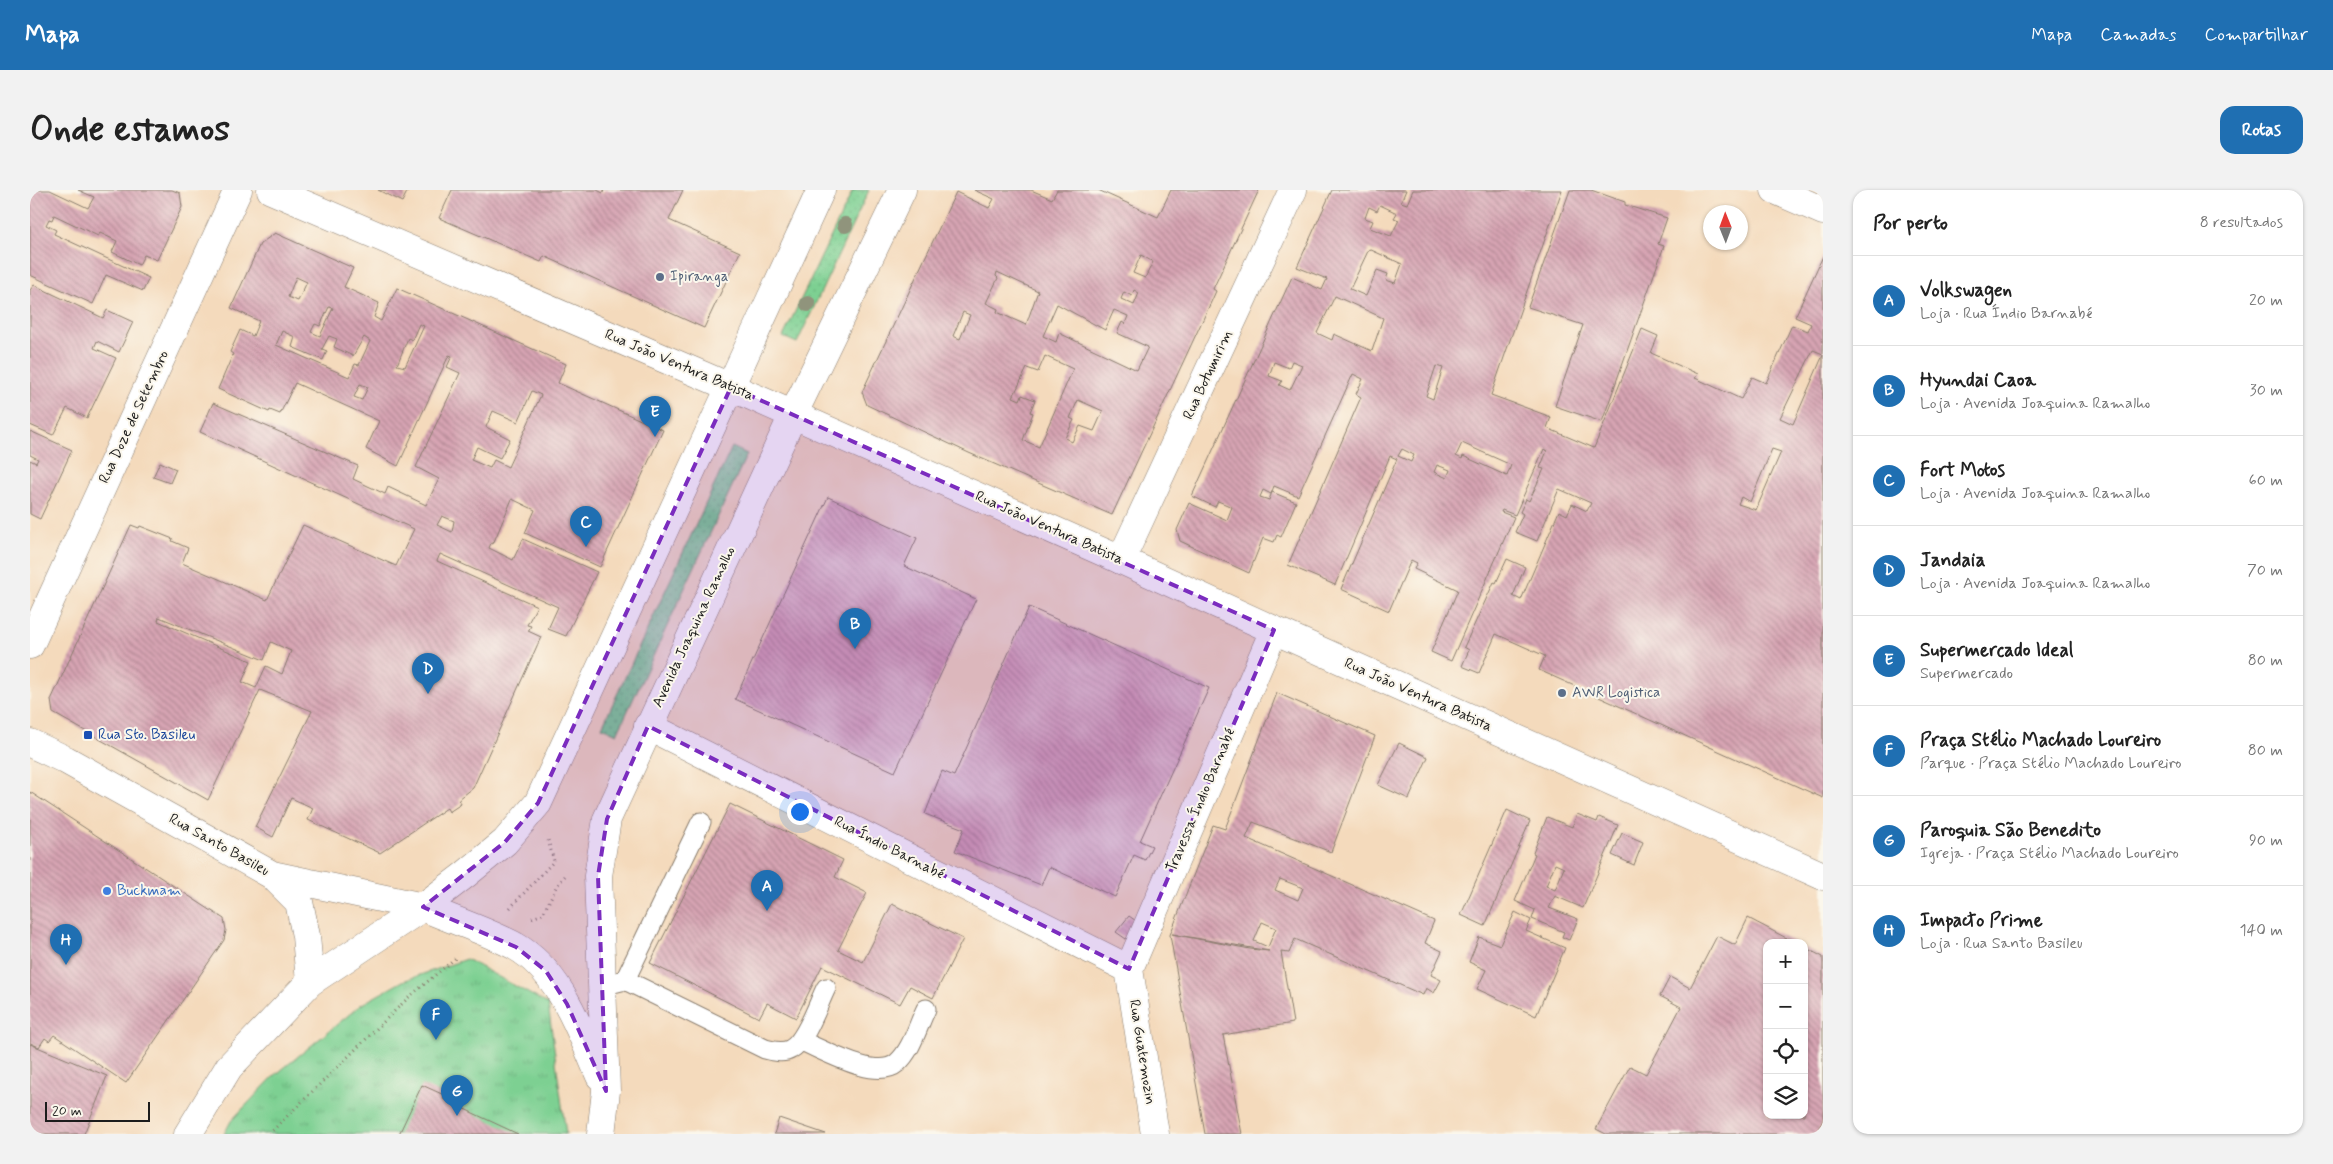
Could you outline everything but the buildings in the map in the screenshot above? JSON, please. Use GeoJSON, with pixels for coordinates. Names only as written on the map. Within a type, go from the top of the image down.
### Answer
{"type":"FeatureCollection","features":[{"type":"Feature","properties":{"kind":"street","name":"Rua Doze de Setembro"},"geometry":{"type":"LineString","coordinates":[[30,645],[238,190]]}},
{"type":"Feature","properties":{"kind":"street","name":"Rua João Ventura Batista"},"geometry":{"type":"LineString","coordinates":[[271,190],[731,387],[1122,560],[1823,876]]}},
{"type":"Feature","properties":{"kind":"street"},"geometry":{"type":"LineString","coordinates":[[188,1134],[229,1066],[310,982],[423,907],[505,842],[538,803],[821,190]]}},
{"type":"Feature","properties":{"kind":"street","name":"Avenida Joaquina Ramalho"},"geometry":{"type":"LineString","coordinates":[[601,1134],[614,983],[598,876],[607,819],[648,726],[793,415],[902,190]]}},
{"type":"Feature","properties":{"kind":"street","name":"Rua Botumirim"},"geometry":{"type":"LineString","coordinates":[[1122,560],[1293,190]]}},
{"type":"Feature","properties":{"kind":"street"},"geometry":{"type":"LineString","coordinates":[[1775,190],[1823,211]]}},
{"type":"Feature","properties":{"kind":"street","name":"Travessa Índio Barnabé"},"geometry":{"type":"LineString","coordinates":[[1129,969],[1274,630]]}},
{"type":"Feature","properties":{"kind":"street","name":"Rua Índio Barnabé"},"geometry":{"type":"LineString","coordinates":[[648,726],[1129,969]]}},
{"type":"Feature","properties":{"kind":"street","name":"Rua Santo Basileu"},"geometry":{"type":"LineString","coordinates":[[30,743],[66,760],[272,875],[423,907],[516,947],[546,971],[567,1004],[606,1091]]}},
{"type":"Feature","properties":{"kind":"street"},"geometry":{"type":"LineString","coordinates":[[272,875],[300,902],[306,936],[310,982]]}},
{"type":"Feature","properties":{"kind":"street","name":"Rua Guatemozin"},"geometry":{"type":"LineString","coordinates":[[1129,969],[1156,1134]]}},
{"type":"Feature","properties":{"kind":"lane"},"geometry":{"type":"LineString","coordinates":[[701,822],[614,983],[765,1049],[778,1052],[791,1049],[801,1041],[826,988]]}},
{"type":"Feature","properties":{"kind":"lane"},"geometry":{"type":"LineString","coordinates":[[801,1041],[866,1068],[884,1070],[897,1063],[906,1051],[926,1008]]}},
{"type":"Feature","properties":{"kind":"path"},"geometry":{"type":"LineString","coordinates":[[507,911],[554,861],[538,803]]}},
{"type":"Feature","properties":{"kind":"path"},"geometry":{"type":"LineString","coordinates":[[528,920],[542,914],[556,887],[567,874]]}},
{"type":"Feature","properties":{"kind":"path"},"geometry":{"type":"LineString","coordinates":[[269,1134],[361,1043],[439,973]]}},
{"type":"Feature","properties":{"kind":"highlighted area"},"geometry":{"type":"Polygon","coordinates":[[[731,387],[1274,630],[1129,969],[648,726],[607,819],[598,876],[606,1091],[567,1004],[546,971],[516,947],[423,907],[505,842],[538,803],[731,387]]]}},
{"type":"Feature","properties":{"kind":"green space"},"geometry":{"type":"Polygon","coordinates":[[[853,190],[869,190],[797,343],[783,337],[853,190]]]}},
{"type":"Feature","properties":{"kind":"green space"},"geometry":{"type":"Polygon","coordinates":[[[732,447],[747,454],[617,734],[602,727],[732,447]]]}},
{"type":"Feature","properties":{"kind":"green space"},"geometry":{"type":"Polygon","coordinates":[[[466,959],[548,1004],[566,1134],[224,1134],[231,1121],[274,1076],[362,1004],[403,981],[466,959]]]}},
{"type":"Feature","properties":{"kind":"place","name":"Ipiranga"},"geometry":{"type":"Point","coordinates":[660,277]}},
{"type":"Feature","properties":{"kind":"place","name":"Supermercado Ideal"},"geometry":{"type":"Point","coordinates":[655,437]}},
{"type":"Feature","properties":{"kind":"place","name":"Fort Motos"},"geometry":{"type":"Point","coordinates":[586,547]}},
{"type":"Feature","properties":{"kind":"place","name":"Hyundai Caoa"},"geometry":{"type":"Point","coordinates":[855,649]}},
{"type":"Feature","properties":{"kind":"place","name":"AWR Logistica"},"geometry":{"type":"Point","coordinates":[1562,693]}},
{"type":"Feature","properties":{"kind":"place","name":"Jandaia"},"geometry":{"type":"Point","coordinates":[428,694]}},
{"type":"Feature","properties":{"kind":"place","name":"Rua Sto. Basileu"},"geometry":{"type":"Point","coordinates":[88,735]}},
{"type":"Feature","properties":{"kind":"place","name":"Buckmam"},"geometry":{"type":"Point","coordinates":[107,891]}},
{"type":"Feature","properties":{"kind":"place","name":"Volkswagen"},"geometry":{"type":"Point","coordinates":[767,911]}},
{"type":"Feature","properties":{"kind":"place","name":"Impacto Prime"},"geometry":{"type":"Point","coordinates":[66,965]}},
{"type":"Feature","properties":{"kind":"place","name":"Praça Stélio Machado Loureiro"},"geometry":{"type":"Point","coordinates":[436,1040]}},
{"type":"Feature","properties":{"kind":"place","name":"Paroquia São Benedito"},"geometry":{"type":"Point","coordinates":[457,1116]}}]}
